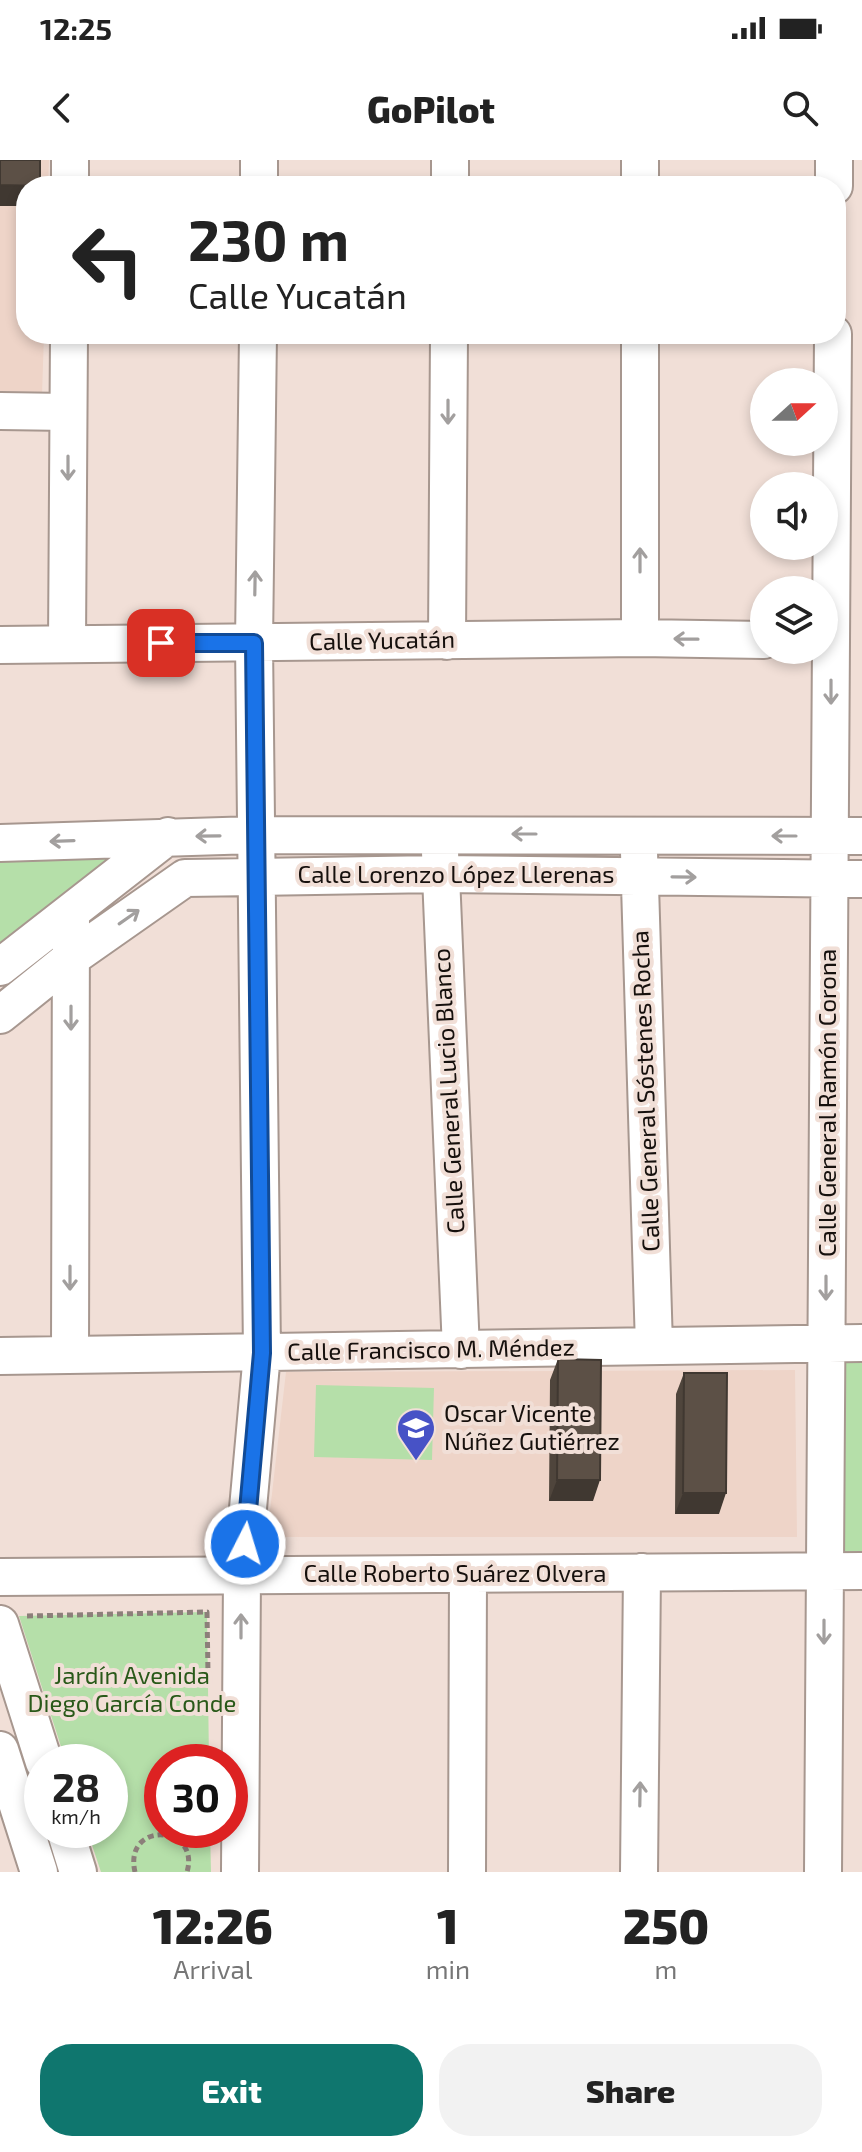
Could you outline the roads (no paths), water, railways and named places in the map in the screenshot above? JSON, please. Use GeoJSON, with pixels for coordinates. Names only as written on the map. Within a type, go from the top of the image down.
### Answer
{"type":"FeatureCollection","features":[{"type":"Feature","properties":{"kind":"street"},"geometry":{"type":"LineString","coordinates":[[67,644],[69,344]]}},
{"type":"Feature","properties":{"kind":"street"},"geometry":{"type":"LineString","coordinates":[[240,1872],[242,1575],[262,1353],[254,643],[258,344]]}},
{"type":"Feature","properties":{"kind":"street"},"geometry":{"type":"LineString","coordinates":[[447,641],[449,344]]}},
{"type":"Feature","properties":{"kind":"street"},"geometry":{"type":"LineString","coordinates":[[640,344],[640,638]]}},
{"type":"Feature","properties":{"kind":"street","name":"Calle General Ramón Corona"},"geometry":{"type":"LineString","coordinates":[[823,1872],[826,1344],[846,880],[833,344]]}},
{"type":"Feature","properties":{"kind":"street"},"geometry":{"type":"LineString","coordinates":[[0,411],[68,412]]}},
{"type":"Feature","properties":{"kind":"street","name":"Calle Yucatán"},"geometry":{"type":"LineString","coordinates":[[0,645],[640,638],[750,640]]}},
{"type":"Feature","properties":{"kind":"street","name":"Calle Lorenzo López Llerenas"},"geometry":{"type":"LineString","coordinates":[[0,843],[168,836],[440,833],[846,836]]}},
{"type":"Feature","properties":{"kind":"street","name":"Calle General Lucio Blanco"},"geometry":{"type":"LineString","coordinates":[[440,833],[439,874],[461,1350]]}},
{"type":"Feature","properties":{"kind":"street","name":"Calle General Sóstenes Rocha"},"geometry":{"type":"LineString","coordinates":[[638,835],[654,1346]]}},
{"type":"Feature","properties":{"kind":"street"},"geometry":{"type":"LineString","coordinates":[[0,967],[168,836]]}},
{"type":"Feature","properties":{"kind":"street","name":"Calle Lorenzo López Llerenas"},"geometry":{"type":"LineString","coordinates":[[0,1015],[71,958],[185,878],[439,874],[846,880]]}},
{"type":"Feature","properties":{"kind":"street"},"geometry":{"type":"LineString","coordinates":[[70,1355],[71,912]]}},
{"type":"Feature","properties":{"kind":"street","name":"Calle Francisco M. Méndez"},"geometry":{"type":"LineString","coordinates":[[0,1356],[862,1343]]}},
{"type":"Feature","properties":{"kind":"street","name":"Calle Roberto Suárez Olvera"},"geometry":{"type":"LineString","coordinates":[[0,1577],[862,1571]]}},
{"type":"Feature","properties":{"kind":"street"},"geometry":{"type":"LineString","coordinates":[[639,1872],[642,1572]]}},
{"type":"Feature","properties":{"kind":"street"},"geometry":{"type":"LineString","coordinates":[[467,1872],[468,1574]]}},
{"type":"Feature","properties":{"kind":"street"},"geometry":{"type":"LineString","coordinates":[[10,1620],[40,1744]]}},
{"type":"Feature","properties":{"kind":"street"},"geometry":{"type":"LineString","coordinates":[[1,1759],[39,1872]]}},
{"type":"Feature","properties":{"kind":"street"},"geometry":{"type":"LineString","coordinates":[[71,1848],[78,1872]]}},
{"type":"Feature","properties":{"kind":"place","name":"Oscar Vicente Núñez Gutiérrez"},"geometry":{"type":"Point","coordinates":[416,1462]}},
{"type":"Feature","properties":{"kind":"park label","name":"Jardín Avenida Diego García Conde"},"geometry":{"type":"Point","coordinates":[132,1690]}}]}
